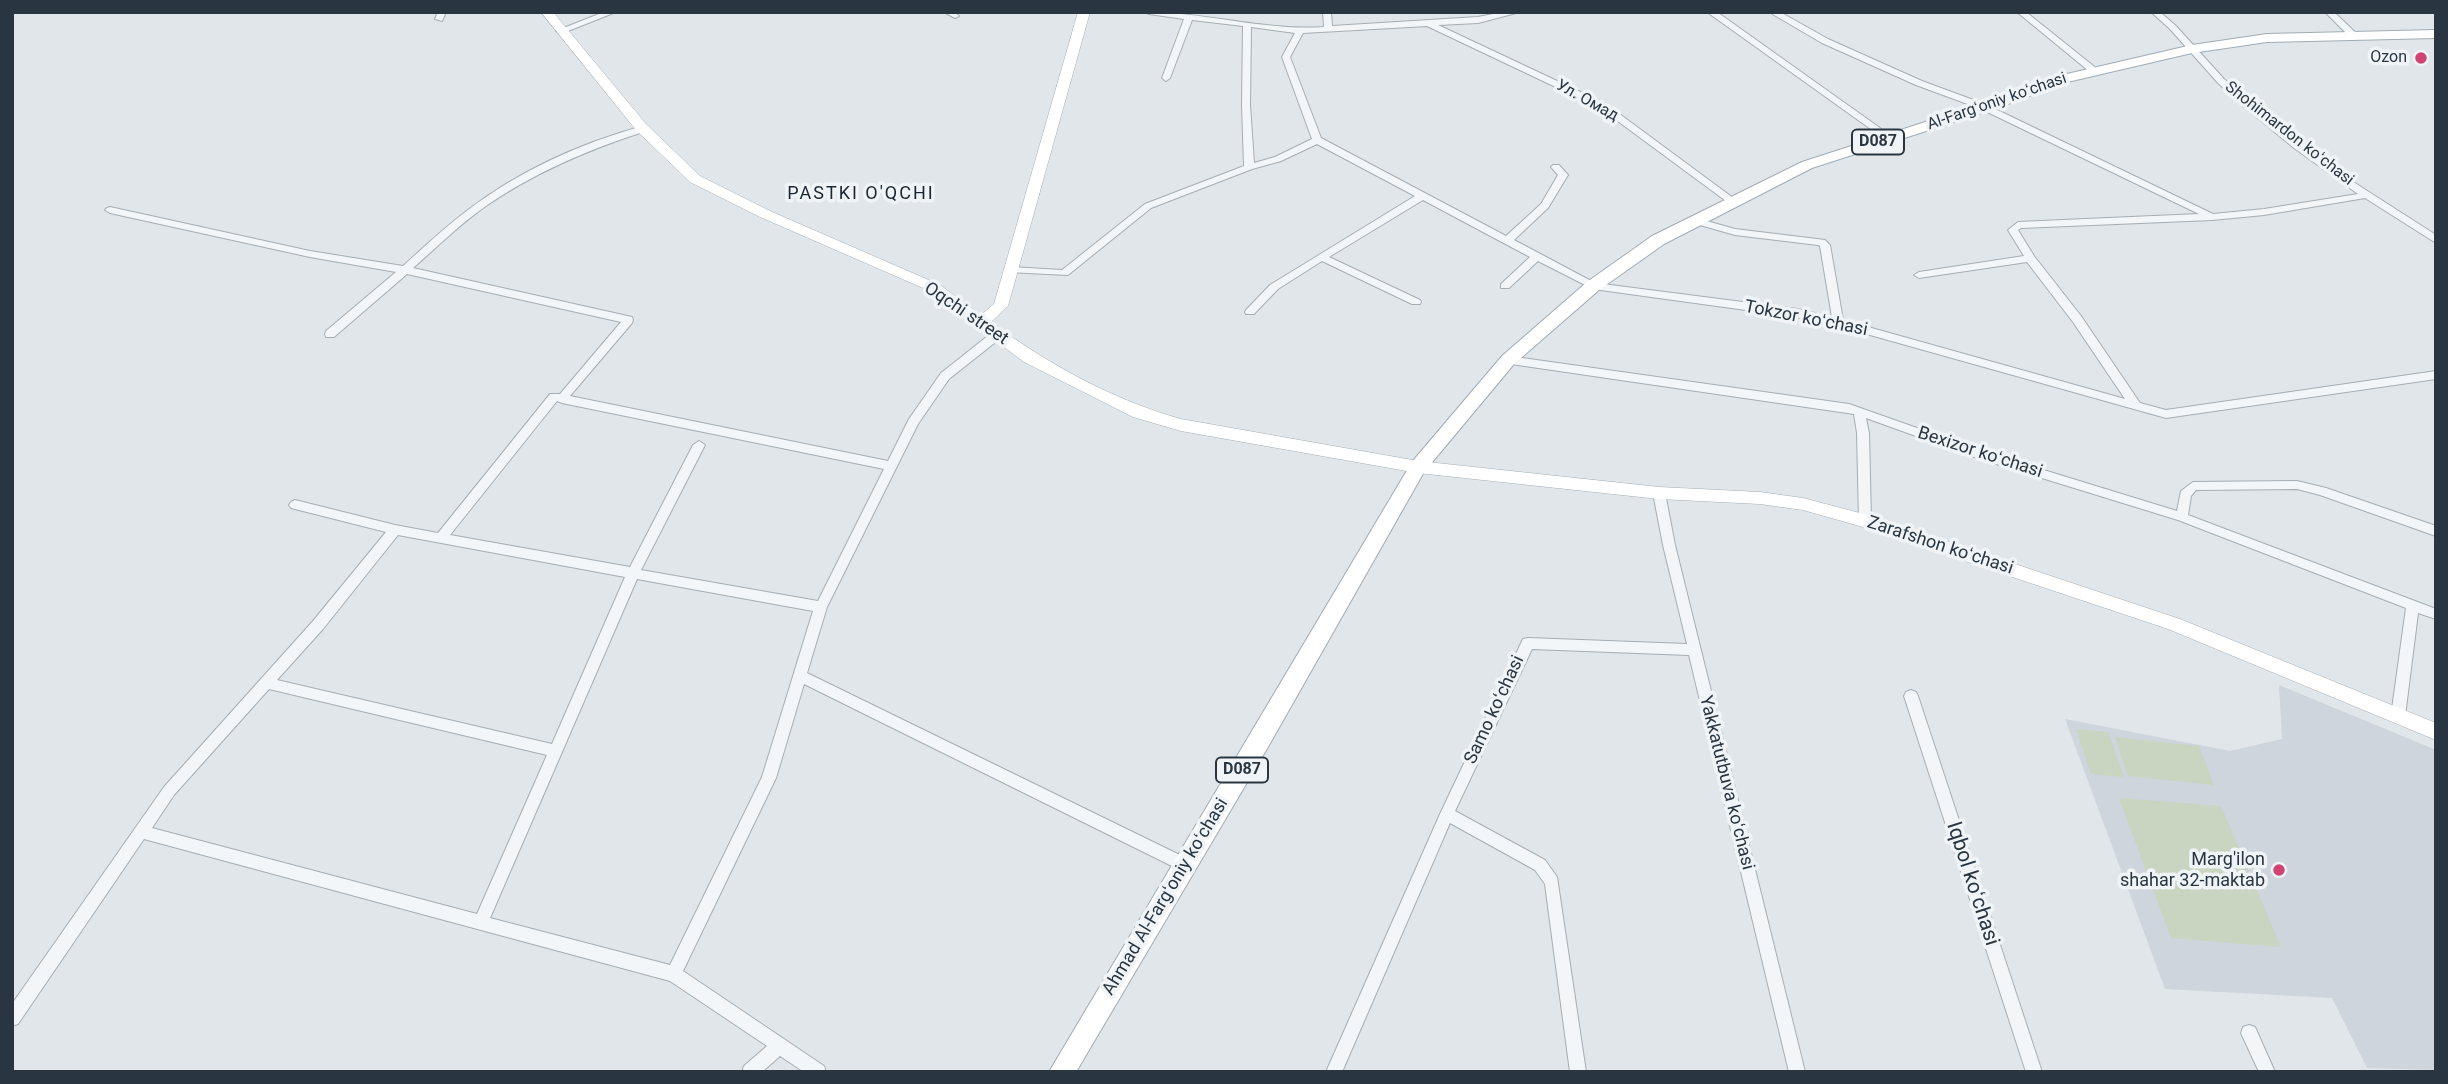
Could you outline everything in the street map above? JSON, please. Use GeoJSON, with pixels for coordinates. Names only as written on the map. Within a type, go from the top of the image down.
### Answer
{"type":"FeatureCollection","features":[{"type":"Feature","properties":{"kind":"main road","name":"Oqchi street"},"geometry":{"type":"LineString","coordinates":[[547,12],[643,129],[695,179],[765,214],[934,289],[1029,358],[1139,413],[1181,425],[1418,467]]}},
{"type":"Feature","properties":{"kind":"main road"},"geometry":{"type":"LineString","coordinates":[[982,322],[1001,306],[1084,12]]}},
{"type":"Feature","properties":{"kind":"main road","name":"Al-Fargʻoniy koʻchasi"},"geometry":{"type":"LineString","coordinates":[[1418,467],[1508,360],[1593,286],[1658,240],[1807,165],[2093,70],[2192,49],[2267,38],[2436,34]]}},
{"type":"Feature","properties":{"kind":"main road","name":"Zarafshon koʻchasi"},"geometry":{"type":"LineString","coordinates":[[1418,467],[1659,493],[1760,498],[1803,504],[1865,520],[2174,624],[2436,732]]}},
{"type":"Feature","properties":{"kind":"main road","name":"Ahmad Al-Fargʻoniy koʻchasi"},"geometry":{"type":"LineString","coordinates":[[1062,1072],[1418,467]]}},
{"type":"Feature","properties":{"kind":"street"},"geometry":{"type":"LineString","coordinates":[[561,31],[612,12]]}},
{"type":"Feature","properties":{"kind":"street"},"geometry":{"type":"LineString","coordinates":[[1150,12],[1300,31],[1428,23],[1452,17],[1478,20],[1516,12]]}},
{"type":"Feature","properties":{"kind":"street"},"geometry":{"type":"LineString","coordinates":[[1327,12],[1328,29]]}},
{"type":"Feature","properties":{"kind":"street"},"geometry":{"type":"LineString","coordinates":[[1711,12],[1889,138]]}},
{"type":"Feature","properties":{"kind":"street"},"geometry":{"type":"LineString","coordinates":[[1773,12],[1825,41],[1919,83],[1984,107],[2212,217]]}},
{"type":"Feature","properties":{"kind":"street"},"geometry":{"type":"LineString","coordinates":[[2021,12],[2093,70]]}},
{"type":"Feature","properties":{"kind":"street","name":"Shohimardon koʻchasi"},"geometry":{"type":"LineString","coordinates":[[2155,12],[2168,22],[2220,80],[2261,115],[2367,195],[2436,240]]}},
{"type":"Feature","properties":{"kind":"street"},"geometry":{"type":"LineString","coordinates":[[2329,12],[2353,35]]}},
{"type":"Feature","properties":{"kind":"street"},"geometry":{"type":"LineString","coordinates":[[1166,78],[1189,18]]}},
{"type":"Feature","properties":{"kind":"street","name":"Ул. Омад"},"geometry":{"type":"LineString","coordinates":[[1428,23],[1603,106],[1733,202]]}},
{"type":"Feature","properties":{"kind":"street"},"geometry":{"type":"LineString","coordinates":[[1247,26],[1245,105],[1249,167]]}},
{"type":"Feature","properties":{"kind":"street"},"geometry":{"type":"LineString","coordinates":[[1011,270],[1064,274],[1148,206],[1249,167],[1278,159],[1317,140],[1286,57],[1300,31]]}},
{"type":"Feature","properties":{"kind":"street"},"geometry":{"type":"LineString","coordinates":[[330,334],[482,204],[578,153],[643,129]]}},
{"type":"Feature","properties":{"kind":"street","name":"Tokzor koʻchasi"},"geometry":{"type":"LineString","coordinates":[[1317,140],[1593,286],[1797,313],[1838,322],[2166,414],[2436,375]]}},
{"type":"Feature","properties":{"kind":"street"},"geometry":{"type":"LineString","coordinates":[[1508,240],[1545,206],[1563,175],[1556,167]]}},
{"type":"Feature","properties":{"kind":"street"},"geometry":{"type":"LineString","coordinates":[[2135,404],[2077,319],[2030,258],[2013,230],[2018,225],[2212,217],[2264,212],[2367,195]]}},
{"type":"Feature","properties":{"kind":"street"},"geometry":{"type":"LineString","coordinates":[[1250,312],[1274,287],[1422,196]]}},
{"type":"Feature","properties":{"kind":"street"},"geometry":{"type":"LineString","coordinates":[[110,210],[310,254],[405,270],[628,320],[562,399]]}},
{"type":"Feature","properties":{"kind":"street"},"geometry":{"type":"LineString","coordinates":[[1696,221],[1735,232],[1821,242],[1825,245],[1838,322]]}},
{"type":"Feature","properties":{"kind":"street"},"geometry":{"type":"LineString","coordinates":[[1505,286],[1537,256]]}},
{"type":"Feature","properties":{"kind":"street"},"geometry":{"type":"LineString","coordinates":[[1321,257],[1416,302]]}},
{"type":"Feature","properties":{"kind":"street"},"geometry":{"type":"LineString","coordinates":[[1919,275],[2030,258]]}},
{"type":"Feature","properties":{"kind":"street"},"geometry":{"type":"LineString","coordinates":[[674,974],[769,778],[821,607],[891,466],[914,422],[945,376],[998,334]]}},
{"type":"Feature","properties":{"kind":"street","name":"Bexizor koʻchasi"},"geometry":{"type":"LineString","coordinates":[[1508,360],[1814,401],[1859,412],[1981,455],[2182,517],[2436,614]]}},
{"type":"Feature","properties":{"kind":"street"},"geometry":{"type":"LineString","coordinates":[[441,538],[554,397],[891,466]]}},
{"type":"Feature","properties":{"kind":"street"},"geometry":{"type":"LineString","coordinates":[[1859,412],[1863,433],[1865,520]]}},
{"type":"Feature","properties":{"kind":"street"},"geometry":{"type":"LineString","coordinates":[[481,922],[633,573],[699,445]]}},
{"type":"Feature","properties":{"kind":"street"},"geometry":{"type":"LineString","coordinates":[[2182,517],[2185,494],[2193,486],[2297,485],[2322,491],[2436,531]]}},
{"type":"Feature","properties":{"kind":"street","name":"Yakkatutbuva koʻchasi"},"geometry":{"type":"LineString","coordinates":[[1659,493],[1694,650],[1797,1072]]}},
{"type":"Feature","properties":{"kind":"street"},"geometry":{"type":"LineString","coordinates":[[295,505],[395,530],[821,607]]}},
{"type":"Feature","properties":{"kind":"street"},"geometry":{"type":"LineString","coordinates":[[12,1018],[169,791],[318,625],[395,530]]}},
{"type":"Feature","properties":{"kind":"street"},"geometry":{"type":"LineString","coordinates":[[2398,716],[2413,605]]}},
{"type":"Feature","properties":{"kind":"street","name":"Samo koʻchasi"},"geometry":{"type":"LineString","coordinates":[[1334,1072],[1447,814],[1528,643],[1694,650]]}},
{"type":"Feature","properties":{"kind":"street"},"geometry":{"type":"LineString","coordinates":[[800,676],[1185,865]]}},
{"type":"Feature","properties":{"kind":"street"},"geometry":{"type":"LineString","coordinates":[[266,683],[555,751]]}},
{"type":"Feature","properties":{"kind":"street","name":"Iqbol koʻchasi"},"geometry":{"type":"LineString","coordinates":[[1911,696],[2034,1072]]}},
{"type":"Feature","properties":{"kind":"street"},"geometry":{"type":"LineString","coordinates":[[1447,814],[1540,865],[1552,882],[1578,1072]]}},
{"type":"Feature","properties":{"kind":"street"},"geometry":{"type":"LineString","coordinates":[[142,832],[674,974],[818,1072]]}},
{"type":"Feature","properties":{"kind":"street"},"geometry":{"type":"LineString","coordinates":[[2249,1033],[2267,1072]]}},
{"type":"Feature","properties":{"kind":"street"},"geometry":{"type":"LineString","coordinates":[[750,1072],[779,1046]]}},
{"type":"Feature","properties":{"kind":"shaded area","name":"Marg'ilon shahar 32-maktab"},"geometry":{"type":"Polygon","coordinates":[[[2279,685],[2436,750],[2436,1070],[2367,1068],[2332,998],[2165,989],[2065,719],[2230,751],[2282,739],[2279,685]]]}},
{"type":"Feature","properties":{"kind":"green space"},"geometry":{"type":"Polygon","coordinates":[[[2076,729],[2108,732],[2124,777],[2091,774],[2076,729]]]}},
{"type":"Feature","properties":{"kind":"green space"},"geometry":{"type":"Polygon","coordinates":[[[2115,737],[2199,746],[2214,785],[2128,776],[2115,737]]]}},
{"type":"Feature","properties":{"kind":"green space"},"geometry":{"type":"Polygon","coordinates":[[[2119,798],[2221,806],[2281,947],[2171,938],[2119,798]]]}},
{"type":"Feature","properties":{"kind":"place","name":"Ozon"},"geometry":{"type":"Point","coordinates":[2421,58]}},
{"type":"Feature","properties":{"kind":"place","name":"Marg'ilon shahar 32-maktab"},"geometry":{"type":"Point","coordinates":[2279,870]}},
{"type":"Feature","properties":{"kind":"district","name":"PASTKI O'QCHI"},"geometry":{"type":"Point","coordinates":[861,194]}}]}
